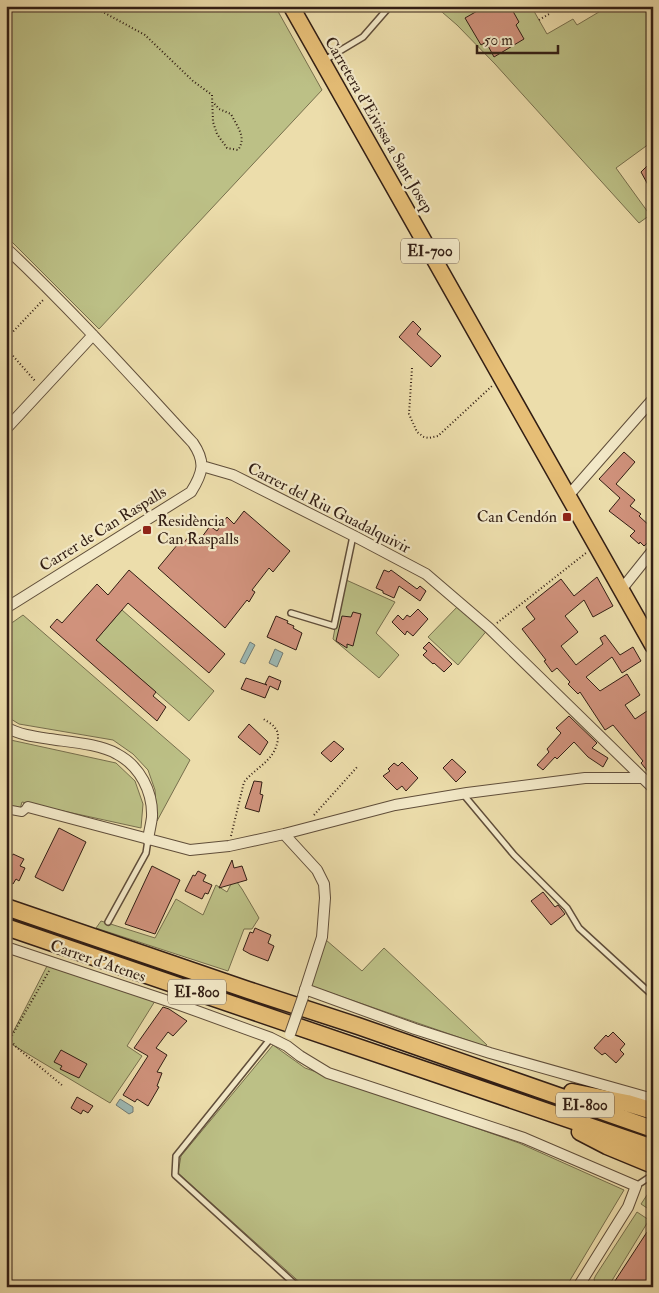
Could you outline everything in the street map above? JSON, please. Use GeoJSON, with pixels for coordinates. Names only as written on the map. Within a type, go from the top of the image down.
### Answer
{"type":"FeatureCollection","features":[{"type":"Feature","properties":{"kind":"highway","name":"EI-800"},"geometry":{"type":"LineString","coordinates":[[6,907],[358,1026],[653,1129]]}},
{"type":"Feature","properties":{"kind":"highway","name":"EI-800"},"geometry":{"type":"LineString","coordinates":[[6,928],[653,1148]]}},
{"type":"Feature","properties":{"kind":"highway","name":"EI-800"},"geometry":{"type":"LineString","coordinates":[[516,1082],[627,1103],[653,1111]]}},
{"type":"Feature","properties":{"kind":"highway","name":"EI-800"},"geometry":{"type":"LineString","coordinates":[[533,1107],[607,1146],[653,1165]]}},
{"type":"Feature","properties":{"kind":"main road","name":"Carretera d'Eivissa a Sant Josep"},"geometry":{"type":"LineString","coordinates":[[291,6],[568,496]]}},
{"type":"Feature","properties":{"kind":"main road","name":"EI-700"},"geometry":{"type":"LineString","coordinates":[[568,496],[653,646]]}},
{"type":"Feature","properties":{"kind":"street"},"geometry":{"type":"LineString","coordinates":[[6,248],[51,292],[193,443],[200,453],[202,466]]}},
{"type":"Feature","properties":{"kind":"street"},"geometry":{"type":"LineString","coordinates":[[6,429],[92,335]]}},
{"type":"Feature","properties":{"kind":"street"},"geometry":{"type":"LineString","coordinates":[[568,496],[653,399]]}},
{"type":"Feature","properties":{"kind":"street","name":"Carrer del Riu Guadalquivir"},"geometry":{"type":"LineString","coordinates":[[202,466],[233,475],[426,574],[489,628],[653,788]]}},
{"type":"Feature","properties":{"kind":"street","name":"Carrer de Can Raspalls"},"geometry":{"type":"LineString","coordinates":[[6,608],[191,492],[199,479],[202,466]]}},
{"type":"Feature","properties":{"kind":"street"},"geometry":{"type":"LineString","coordinates":[[621,590],[652,553]]}},
{"type":"Feature","properties":{"kind":"street"},"geometry":{"type":"LineString","coordinates":[[6,727],[30,736],[101,748],[117,753],[131,764],[142,776],[151,801],[152,818],[148,840]]}},
{"type":"Feature","properties":{"kind":"street"},"geometry":{"type":"LineString","coordinates":[[6,809],[22,812],[28,807],[190,850],[229,846],[301,830],[396,805],[463,794],[586,778],[642,778]]}},
{"type":"Feature","properties":{"kind":"street"},"geometry":{"type":"LineString","coordinates":[[284,834],[317,870],[324,884],[325,898],[322,937],[287,1046]]}},
{"type":"Feature","properties":{"kind":"street","name":"Carrer d'Atenes"},"geometry":{"type":"LineString","coordinates":[[6,947],[180,1005],[270,1038],[287,1046],[328,1073],[524,1138],[636,1186]]}},
{"type":"Feature","properties":{"kind":"street"},"geometry":{"type":"LineString","coordinates":[[304,993],[490,1053],[653,1099]]}},
{"type":"Feature","properties":{"kind":"street"},"geometry":{"type":"LineString","coordinates":[[583,1285],[628,1207],[636,1186]]}},
{"type":"Feature","properties":{"kind":"lane"},"geometry":{"type":"LineString","coordinates":[[323,61],[363,37],[390,6]]}},
{"type":"Feature","properties":{"kind":"lane"},"geometry":{"type":"LineString","coordinates":[[291,613],[334,626],[354,536]]}},
{"type":"Feature","properties":{"kind":"lane"},"geometry":{"type":"LineString","coordinates":[[463,794],[514,855],[567,908],[579,928],[650,992]]}},
{"type":"Feature","properties":{"kind":"lane"},"geometry":{"type":"LineString","coordinates":[[108,922],[146,853],[148,840]]}},
{"type":"Feature","properties":{"kind":"lane"},"geometry":{"type":"LineString","coordinates":[[270,1038],[176,1156],[175,1175],[298,1287]]}},
{"type":"Feature","properties":{"kind":"lane"},"geometry":{"type":"LineString","coordinates":[[636,1186],[648,1178],[653,1179]]}},
{"type":"Feature","properties":{"kind":"path"},"geometry":{"type":"LineString","coordinates":[[92,6],[145,35],[193,80],[212,95],[213,122],[217,134],[227,148],[238,150],[242,144],[242,138],[231,114],[219,109],[213,102]]}},
{"type":"Feature","properties":{"kind":"path"},"geometry":{"type":"LineString","coordinates":[[539,20],[551,13]]}},
{"type":"Feature","properties":{"kind":"path"},"geometry":{"type":"LineString","coordinates":[[6,339],[51,292]]}},
{"type":"Feature","properties":{"kind":"path"},"geometry":{"type":"LineString","coordinates":[[6,348],[43,389]]}},
{"type":"Feature","properties":{"kind":"path"},"geometry":{"type":"LineString","coordinates":[[412,368],[409,414],[417,432],[429,438],[438,436],[501,377]]}},
{"type":"Feature","properties":{"kind":"path"},"geometry":{"type":"LineString","coordinates":[[491,627],[584,554]]}},
{"type":"Feature","properties":{"kind":"path"},"geometry":{"type":"LineString","coordinates":[[229,846],[244,782],[261,767],[277,748],[278,734],[275,726],[262,718]]}},
{"type":"Feature","properties":{"kind":"path"},"geometry":{"type":"LineString","coordinates":[[301,830],[358,766]]}},
{"type":"Feature","properties":{"kind":"path"},"geometry":{"type":"LineString","coordinates":[[54,962],[10,1039],[15,1046],[63,1086]]}},
{"type":"Feature","properties":{"kind":"green space"},"geometry":{"type":"Polygon","coordinates":[[[6,6],[275,6],[322,90],[99,329],[6,236],[6,6]]]}},
{"type":"Feature","properties":{"kind":"green space"},"geometry":{"type":"Polygon","coordinates":[[[435,6],[531,6],[547,34],[573,19],[577,25],[609,6],[653,6],[653,141],[616,168],[650,215],[639,223],[495,64],[457,25],[435,6]]]}},
{"type":"Feature","properties":{"kind":"green space"},"geometry":{"type":"Polygon","coordinates":[[[344,579],[395,602],[376,633],[399,655],[379,678],[333,639],[344,579]]]}},
{"type":"Feature","properties":{"kind":"green space"},"geometry":{"type":"Polygon","coordinates":[[[460,604],[489,628],[458,665],[428,637],[460,604]]]}},
{"type":"Feature","properties":{"kind":"green space"},"geometry":{"type":"Polygon","coordinates":[[[122,610],[214,691],[189,721],[96,640],[122,610]]]}},
{"type":"Feature","properties":{"kind":"green space"},"geometry":{"type":"Polygon","coordinates":[[[23,615],[190,760],[157,821],[155,790],[148,770],[133,754],[113,740],[19,724],[6,716],[6,627],[23,615]]]}},
{"type":"Feature","properties":{"kind":"green space"},"geometry":{"type":"Polygon","coordinates":[[[6,739],[116,763],[135,781],[143,804],[141,828],[22,802],[19,813],[6,809],[6,739]]]}},
{"type":"Feature","properties":{"kind":"green space"},"geometry":{"type":"Polygon","coordinates":[[[234,878],[259,918],[252,929],[244,929],[228,971],[96,928],[101,921],[155,938],[176,899],[203,915],[216,885],[227,892],[234,878]]]}},
{"type":"Feature","properties":{"kind":"green space"},"geometry":{"type":"Polygon","coordinates":[[[326,940],[362,971],[384,948],[487,1045],[484,1046],[311,986],[326,940]]]}},
{"type":"Feature","properties":{"kind":"green space"},"geometry":{"type":"Polygon","coordinates":[[[47,966],[155,1001],[127,1046],[142,1056],[110,1103],[8,1042],[47,966]]]}},
{"type":"Feature","properties":{"kind":"green space"},"geometry":{"type":"Polygon","coordinates":[[[273,1045],[305,1068],[519,1143],[624,1190],[566,1287],[305,1287],[178,1173],[181,1156],[273,1045]]]}},
{"type":"Feature","properties":{"kind":"green space"},"geometry":{"type":"Polygon","coordinates":[[[653,1186],[653,1212],[641,1204],[653,1186]]]}},
{"type":"Feature","properties":{"kind":"green space"},"geometry":{"type":"Polygon","coordinates":[[[637,1212],[649,1220],[608,1287],[596,1287],[594,1279],[596,1275],[637,1212]]]}},
{"type":"Feature","properties":{"kind":"water"},"geometry":{"type":"Polygon","coordinates":[[[250,642],[255,645],[245,664],[240,662],[250,642]]]}},
{"type":"Feature","properties":{"kind":"water"},"geometry":{"type":"Polygon","coordinates":[[[275,649],[283,653],[277,667],[269,663],[275,649]]]}},
{"type":"Feature","properties":{"kind":"water"},"geometry":{"type":"Polygon","coordinates":[[[120,1099],[133,1107],[133,1112],[129,1114],[116,1105],[120,1099]]]}},
{"type":"Feature","properties":{"kind":"building"},"geometry":{"type":"Polygon","coordinates":[[[486,6],[510,6],[519,22],[516,25],[524,39],[494,57],[486,42],[481,45],[465,18],[486,6]]]}},
{"type":"Feature","properties":{"kind":"building"},"geometry":{"type":"Polygon","coordinates":[[[653,160],[653,194],[641,172],[653,160]]]}},
{"type":"Feature","properties":{"kind":"building"},"geometry":{"type":"Polygon","coordinates":[[[413,321],[421,329],[417,334],[441,356],[431,367],[399,337],[413,321]]]}},
{"type":"Feature","properties":{"kind":"building"},"geometry":{"type":"Polygon","coordinates":[[[624,452],[635,462],[616,484],[635,500],[630,506],[641,514],[639,516],[653,529],[653,538],[644,546],[630,536],[635,531],[609,511],[620,498],[599,479],[624,452]]]}},
{"type":"Feature","properties":{"kind":"building"},"geometry":{"type":"Polygon","coordinates":[[[244,511],[290,551],[273,572],[269,568],[252,590],[255,592],[249,602],[247,600],[225,628],[158,568],[178,544],[181,546],[190,535],[199,541],[210,526],[217,531],[227,517],[234,524],[244,511]]]}},
{"type":"Feature","properties":{"kind":"building"},"geometry":{"type":"Polygon","coordinates":[[[129,570],[225,654],[209,673],[128,603],[96,640],[156,692],[153,696],[166,707],[157,721],[50,627],[57,619],[62,623],[97,584],[108,595],[129,570]]]}},
{"type":"Feature","properties":{"kind":"building"},"geometry":{"type":"Polygon","coordinates":[[[384,570],[389,572],[391,570],[417,589],[420,586],[426,591],[420,601],[399,586],[394,598],[376,588],[384,570]]]}},
{"type":"Feature","properties":{"kind":"building"},"geometry":{"type":"Polygon","coordinates":[[[597,577],[613,606],[593,617],[584,600],[565,616],[578,632],[561,646],[576,665],[603,644],[600,638],[605,635],[620,655],[633,647],[641,661],[622,673],[612,657],[586,677],[600,691],[627,674],[640,695],[625,705],[635,719],[653,707],[653,778],[641,763],[643,761],[613,725],[605,730],[580,692],[578,694],[568,684],[570,682],[557,668],[552,672],[544,661],[546,660],[522,629],[535,619],[526,607],[561,579],[574,596],[597,577]]]}},
{"type":"Feature","properties":{"kind":"building"},"geometry":{"type":"Polygon","coordinates":[[[418,609],[428,619],[413,636],[407,631],[405,635],[392,622],[398,615],[403,620],[407,615],[410,617],[418,609]]]}},
{"type":"Feature","properties":{"kind":"building"},"geometry":{"type":"Polygon","coordinates":[[[353,612],[361,614],[353,646],[347,644],[347,648],[336,641],[342,616],[351,617],[353,612]]]}},
{"type":"Feature","properties":{"kind":"building"},"geometry":{"type":"Polygon","coordinates":[[[276,616],[288,621],[287,623],[302,633],[296,650],[267,637],[276,616]]]}},
{"type":"Feature","properties":{"kind":"building"},"geometry":{"type":"Polygon","coordinates":[[[429,642],[452,664],[444,672],[423,655],[427,651],[423,648],[429,642]]]}},
{"type":"Feature","properties":{"kind":"building"},"geometry":{"type":"Polygon","coordinates":[[[269,676],[281,681],[278,690],[270,686],[265,698],[241,689],[246,678],[267,685],[265,684],[269,676]]]}},
{"type":"Feature","properties":{"kind":"building"},"geometry":{"type":"Polygon","coordinates":[[[569,716],[597,743],[592,748],[608,758],[603,767],[588,757],[574,742],[557,759],[555,757],[543,770],[537,765],[549,752],[547,749],[561,733],[556,728],[569,716]]]}},
{"type":"Feature","properties":{"kind":"building"},"geometry":{"type":"Polygon","coordinates":[[[249,724],[268,742],[260,755],[238,737],[249,724]]]}},
{"type":"Feature","properties":{"kind":"building"},"geometry":{"type":"Polygon","coordinates":[[[334,741],[344,749],[331,762],[321,753],[334,741]]]}},
{"type":"Feature","properties":{"kind":"building"},"geometry":{"type":"Polygon","coordinates":[[[452,759],[466,772],[456,782],[443,768],[452,759]]]}},
{"type":"Feature","properties":{"kind":"building"},"geometry":{"type":"Polygon","coordinates":[[[402,762],[418,778],[406,791],[402,786],[397,790],[383,776],[390,771],[388,769],[394,763],[398,766],[402,762]]]}},
{"type":"Feature","properties":{"kind":"building"},"geometry":{"type":"Polygon","coordinates":[[[254,781],[262,782],[260,794],[263,795],[259,812],[245,808],[254,781]]]}},
{"type":"Feature","properties":{"kind":"building"},"geometry":{"type":"Polygon","coordinates":[[[59,828],[86,842],[63,891],[35,877],[59,828]]]}},
{"type":"Feature","properties":{"kind":"building"},"geometry":{"type":"Polygon","coordinates":[[[13,854],[24,859],[20,866],[25,868],[19,881],[16,879],[13,884],[6,881],[6,865],[13,854]]]}},
{"type":"Feature","properties":{"kind":"building"},"geometry":{"type":"Polygon","coordinates":[[[232,860],[234,868],[242,866],[247,880],[219,888],[232,860]]]}},
{"type":"Feature","properties":{"kind":"building"},"geometry":{"type":"Polygon","coordinates":[[[152,866],[180,880],[155,934],[125,924],[152,866]]]}},
{"type":"Feature","properties":{"kind":"building"},"geometry":{"type":"Polygon","coordinates":[[[198,871],[206,875],[203,881],[212,885],[208,894],[205,893],[202,899],[185,891],[193,875],[195,876],[198,871]]]}},
{"type":"Feature","properties":{"kind":"building"},"geometry":{"type":"Polygon","coordinates":[[[543,892],[555,907],[558,905],[565,914],[551,925],[531,901],[543,892]]]}},
{"type":"Feature","properties":{"kind":"building"},"geometry":{"type":"Polygon","coordinates":[[[255,928],[271,935],[268,943],[274,946],[268,961],[243,950],[250,932],[253,933],[255,928]]]}},
{"type":"Feature","properties":{"kind":"building"},"geometry":{"type":"Polygon","coordinates":[[[163,1007],[187,1021],[173,1036],[168,1032],[156,1048],[167,1055],[157,1072],[162,1073],[157,1086],[159,1087],[148,1106],[137,1099],[135,1102],[123,1095],[148,1056],[134,1048],[163,1007]]]}},
{"type":"Feature","properties":{"kind":"building"},"geometry":{"type":"Polygon","coordinates":[[[613,1032],[625,1044],[620,1050],[624,1054],[616,1063],[605,1053],[602,1055],[594,1048],[606,1035],[608,1037],[613,1032]]]}},
{"type":"Feature","properties":{"kind":"building"},"geometry":{"type":"Polygon","coordinates":[[[61,1050],[87,1064],[79,1078],[60,1069],[62,1066],[54,1062],[61,1050]]]}},
{"type":"Feature","properties":{"kind":"building"},"geometry":{"type":"Polygon","coordinates":[[[77,1097],[93,1106],[88,1113],[83,1110],[81,1114],[71,1108],[77,1097]]]}},
{"type":"Feature","properties":{"kind":"building"},"geometry":{"type":"Polygon","coordinates":[[[647,1232],[653,1235],[653,1287],[611,1287],[647,1232]]]}},
{"type":"Feature","properties":{"kind":"place","name":"Can Cendón"},"geometry":{"type":"Point","coordinates":[567,517]}},
{"type":"Feature","properties":{"kind":"place","name":"Residència Can Raspalls"},"geometry":{"type":"Point","coordinates":[147,530]}}]}
